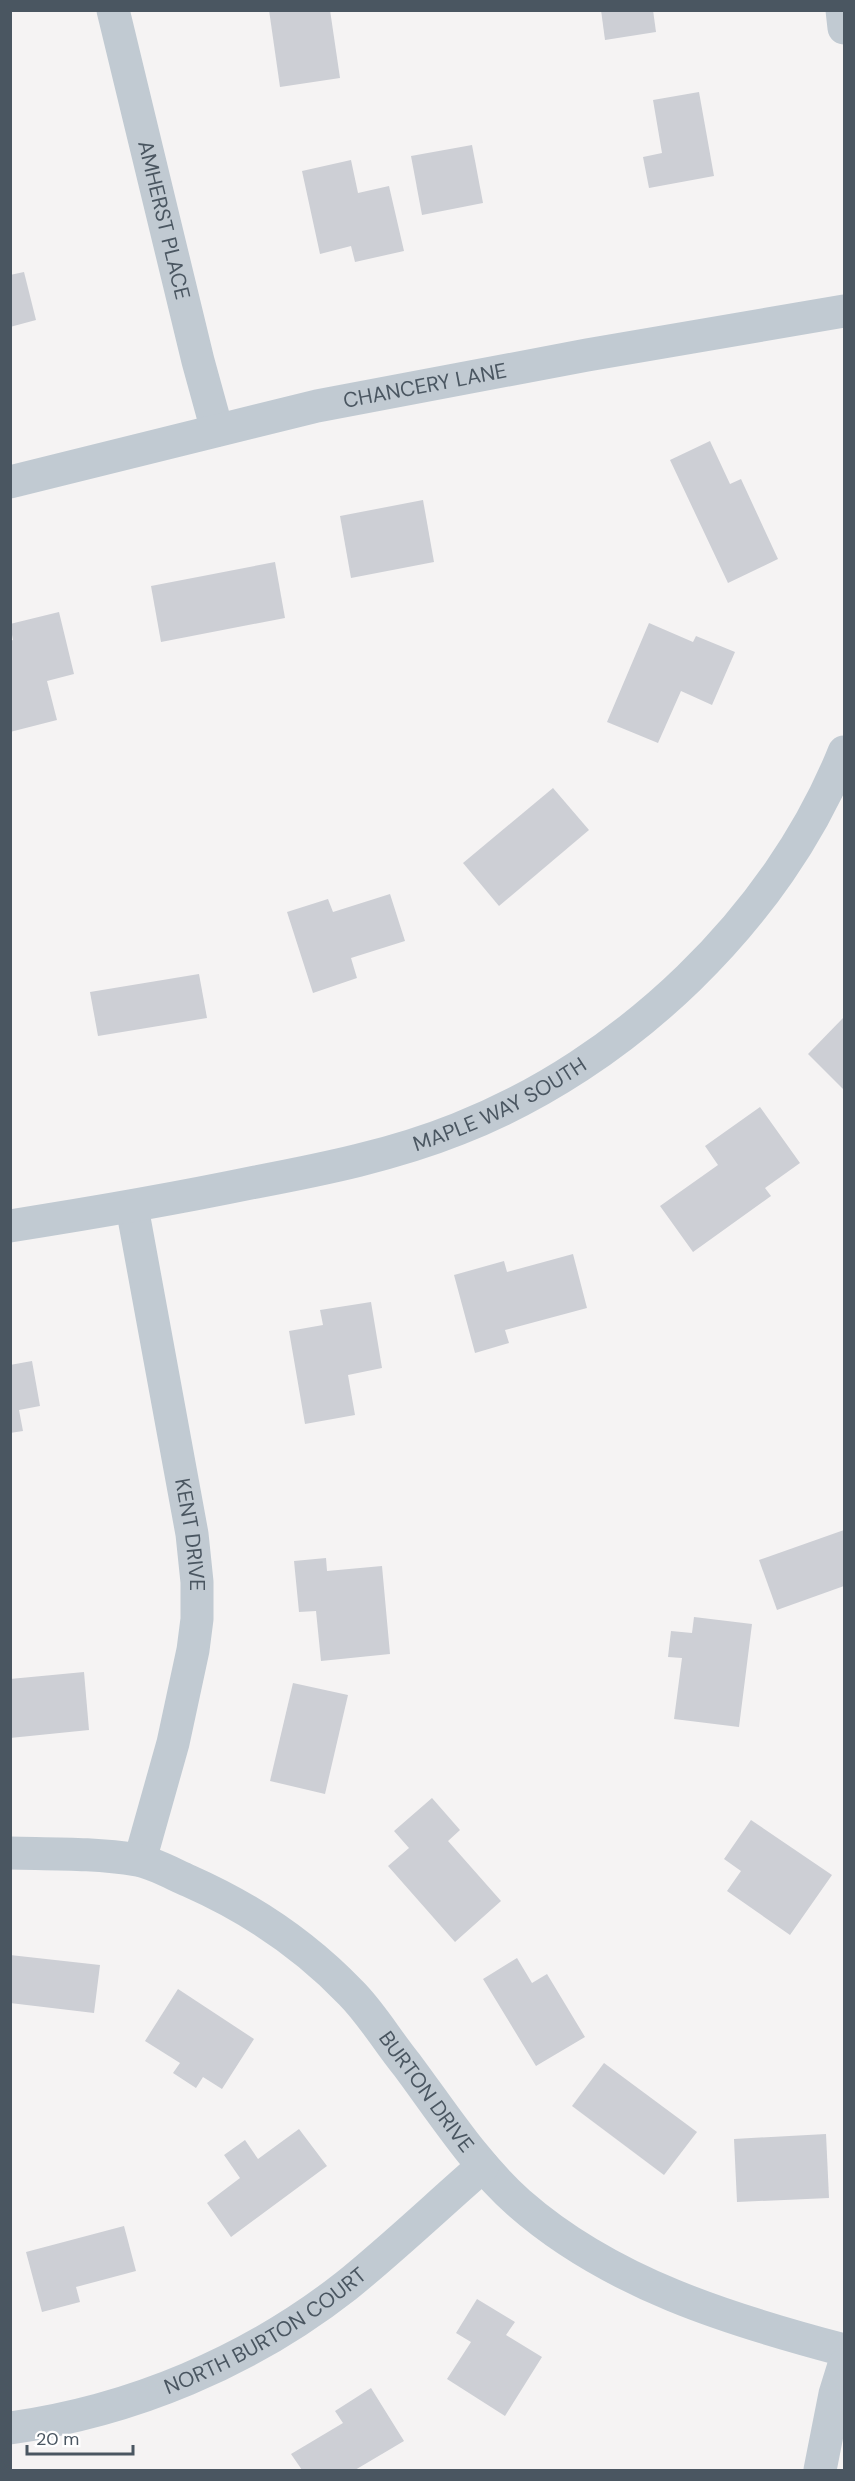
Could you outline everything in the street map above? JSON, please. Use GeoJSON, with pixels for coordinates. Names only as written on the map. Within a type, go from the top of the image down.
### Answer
{"type":"FeatureCollection","features":[{"type":"Feature","properties":{"kind":"street","name":"AMHERST PLACE"},"geometry":{"type":"LineString","coordinates":[[113,10],[198,361],[217,430]]}},
{"type":"Feature","properties":{"kind":"street"},"geometry":{"type":"LineString","coordinates":[[842,10],[844,28]]}},
{"type":"Feature","properties":{"kind":"street","name":"CHANCERY LANE"},"geometry":{"type":"LineString","coordinates":[[10,482],[317,406],[844,311]]}},
{"type":"Feature","properties":{"kind":"street","name":"MAPLE WAY SOUTH"},"geometry":{"type":"LineString","coordinates":[[10,1226],[132,1207],[315,1171],[407,1147],[497,1112],[583,1064],[622,1035],[700,968],[737,927],[799,842],[844,752]]}},
{"type":"Feature","properties":{"kind":"street","name":"KENT DRIVE"},"geometry":{"type":"LineString","coordinates":[[132,1207],[192,1533],[197,1582],[197,1619],[193,1650],[173,1743],[140,1860]]}},
{"type":"Feature","properties":{"kind":"street","name":"BURTON DRIVE"},"geometry":{"type":"LineString","coordinates":[[10,1853],[89,1855],[140,1860],[217,1894],[265,1921],[316,1960],[352,1994],[483,2166],[525,2208],[605,2264],[664,2293],[786,2335],[844,2350]]}},
{"type":"Feature","properties":{"kind":"street","name":"NORTH BURTON COURT"},"geometry":{"type":"LineString","coordinates":[[10,2428],[58,2421],[153,2393],[199,2374],[258,2345],[346,2286],[483,2166]]}},
{"type":"Feature","properties":{"kind":"street"},"geometry":{"type":"LineString","coordinates":[[820,2470],[835,2394],[844,2365]]}},
{"type":"Feature","properties":{"kind":"building"},"geometry":{"type":"Polygon","coordinates":[[[269,10],[330,10],[340,78],[280,87],[269,10]]]}},
{"type":"Feature","properties":{"kind":"building"},"geometry":{"type":"Polygon","coordinates":[[[601,10],[653,10],[656,32],[605,40],[601,10]]]}},
{"type":"Feature","properties":{"kind":"building"},"geometry":{"type":"Polygon","coordinates":[[[699,92],[714,176],[649,188],[643,157],[662,153],[653,100],[699,92]]]}},
{"type":"Feature","properties":{"kind":"building"},"geometry":{"type":"Polygon","coordinates":[[[472,145],[483,203],[422,215],[411,156],[472,145]]]}},
{"type":"Feature","properties":{"kind":"building"},"geometry":{"type":"Polygon","coordinates":[[[351,160],[358,193],[389,186],[404,251],[355,262],[351,246],[320,254],[302,171],[351,160]]]}},
{"type":"Feature","properties":{"kind":"building"},"geometry":{"type":"Polygon","coordinates":[[[24,272],[36,320],[10,327],[10,275],[24,272]]]}},
{"type":"Feature","properties":{"kind":"building"},"geometry":{"type":"Polygon","coordinates":[[[710,441],[730,484],[741,479],[778,559],[728,583],[670,460],[710,441]]]}},
{"type":"Feature","properties":{"kind":"building"},"geometry":{"type":"Polygon","coordinates":[[[423,500],[434,562],[351,578],[340,516],[423,500]]]}},
{"type":"Feature","properties":{"kind":"building"},"geometry":{"type":"Polygon","coordinates":[[[275,562],[285,618],[161,642],[151,586],[275,562]]]}},
{"type":"Feature","properties":{"kind":"building"},"geometry":{"type":"Polygon","coordinates":[[[59,612],[74,674],[47,681],[57,720],[10,732],[10,641],[13,640],[10,624],[59,612]]]}},
{"type":"Feature","properties":{"kind":"building"},"geometry":{"type":"Polygon","coordinates":[[[649,623],[693,642],[696,636],[735,652],[712,705],[681,691],[658,743],[607,722],[649,623]]]}},
{"type":"Feature","properties":{"kind":"building"},"geometry":{"type":"Polygon","coordinates":[[[553,788],[589,830],[499,906],[463,863],[553,788]]]}},
{"type":"Feature","properties":{"kind":"building"},"geometry":{"type":"Polygon","coordinates":[[[390,894],[405,941],[351,958],[357,978],[313,993],[287,912],[328,899],[333,912],[390,894]]]}},
{"type":"Feature","properties":{"kind":"building"},"geometry":{"type":"Polygon","coordinates":[[[199,974],[207,1018],[98,1036],[90,992],[199,974]]]}},
{"type":"Feature","properties":{"kind":"building"},"geometry":{"type":"Polygon","coordinates":[[[844,1017],[844,1090],[808,1054],[844,1017]]]}},
{"type":"Feature","properties":{"kind":"building"},"geometry":{"type":"Polygon","coordinates":[[[760,1107],[800,1163],[765,1188],[771,1196],[693,1252],[660,1206],[718,1165],[705,1146],[760,1107]]]}},
{"type":"Feature","properties":{"kind":"building"},"geometry":{"type":"Polygon","coordinates":[[[573,1254],[587,1308],[505,1330],[509,1343],[475,1353],[454,1275],[504,1261],[507,1272],[573,1254]]]}},
{"type":"Feature","properties":{"kind":"building"},"geometry":{"type":"Polygon","coordinates":[[[371,1302],[382,1368],[348,1375],[355,1415],[305,1424],[289,1331],[323,1325],[320,1310],[371,1302]]]}},
{"type":"Feature","properties":{"kind":"building"},"geometry":{"type":"Polygon","coordinates":[[[32,1361],[40,1406],[19,1410],[23,1431],[10,1433],[10,1365],[32,1361]]]}},
{"type":"Feature","properties":{"kind":"building"},"geometry":{"type":"Polygon","coordinates":[[[844,1530],[844,1586],[777,1610],[759,1560],[844,1530]]]}},
{"type":"Feature","properties":{"kind":"building"},"geometry":{"type":"Polygon","coordinates":[[[326,1558],[327,1571],[382,1566],[390,1654],[321,1661],[316,1611],[299,1612],[294,1561],[326,1558]]]}},
{"type":"Feature","properties":{"kind":"building"},"geometry":{"type":"Polygon","coordinates":[[[694,1617],[752,1624],[739,1727],[674,1719],[682,1658],[668,1657],[671,1631],[692,1633],[694,1617]]]}},
{"type":"Feature","properties":{"kind":"building"},"geometry":{"type":"Polygon","coordinates":[[[84,1672],[89,1730],[10,1738],[10,1679],[84,1672]]]}},
{"type":"Feature","properties":{"kind":"building"},"geometry":{"type":"Polygon","coordinates":[[[293,1683],[348,1695],[325,1794],[270,1781],[293,1683]]]}},
{"type":"Feature","properties":{"kind":"building"},"geometry":{"type":"Polygon","coordinates":[[[432,1798],[460,1830],[448,1841],[501,1901],[455,1942],[388,1866],[409,1848],[394,1831],[432,1798]]]}},
{"type":"Feature","properties":{"kind":"building"},"geometry":{"type":"Polygon","coordinates":[[[751,1820],[832,1875],[790,1935],[727,1891],[741,1871],[724,1859],[751,1820]]]}},
{"type":"Feature","properties":{"kind":"building"},"geometry":{"type":"Polygon","coordinates":[[[10,1955],[100,1965],[94,2013],[10,2003],[10,1955]]]}},
{"type":"Feature","properties":{"kind":"building"},"geometry":{"type":"Polygon","coordinates":[[[517,1958],[532,1983],[547,1974],[585,2037],[536,2066],[483,1979],[517,1958]]]}},
{"type":"Feature","properties":{"kind":"building"},"geometry":{"type":"Polygon","coordinates":[[[178,1989],[254,2039],[222,2089],[203,2077],[196,2088],[173,2073],[180,2063],[145,2041],[178,1989]]]}},
{"type":"Feature","properties":{"kind":"building"},"geometry":{"type":"Polygon","coordinates":[[[604,2063],[697,2132],[664,2175],[572,2106],[604,2063]]]}},
{"type":"Feature","properties":{"kind":"building"},"geometry":{"type":"Polygon","coordinates":[[[299,2129],[327,2166],[231,2237],[207,2203],[240,2178],[224,2155],[245,2140],[258,2159],[299,2129]]]}},
{"type":"Feature","properties":{"kind":"building"},"geometry":{"type":"Polygon","coordinates":[[[826,2134],[829,2198],[737,2202],[734,2139],[826,2134]]]}},
{"type":"Feature","properties":{"kind":"building"},"geometry":{"type":"Polygon","coordinates":[[[124,2226],[136,2271],[76,2287],[80,2302],[42,2312],[26,2252],[124,2226]]]}},
{"type":"Feature","properties":{"kind":"building"},"geometry":{"type":"Polygon","coordinates":[[[477,2299],[515,2322],[506,2335],[542,2357],[505,2416],[447,2379],[471,2342],[456,2333],[477,2299]]]}},
{"type":"Feature","properties":{"kind":"building"},"geometry":{"type":"Polygon","coordinates":[[[371,2388],[404,2441],[355,2470],[302,2470],[291,2454],[343,2423],[335,2411],[371,2388]]]}}]}
